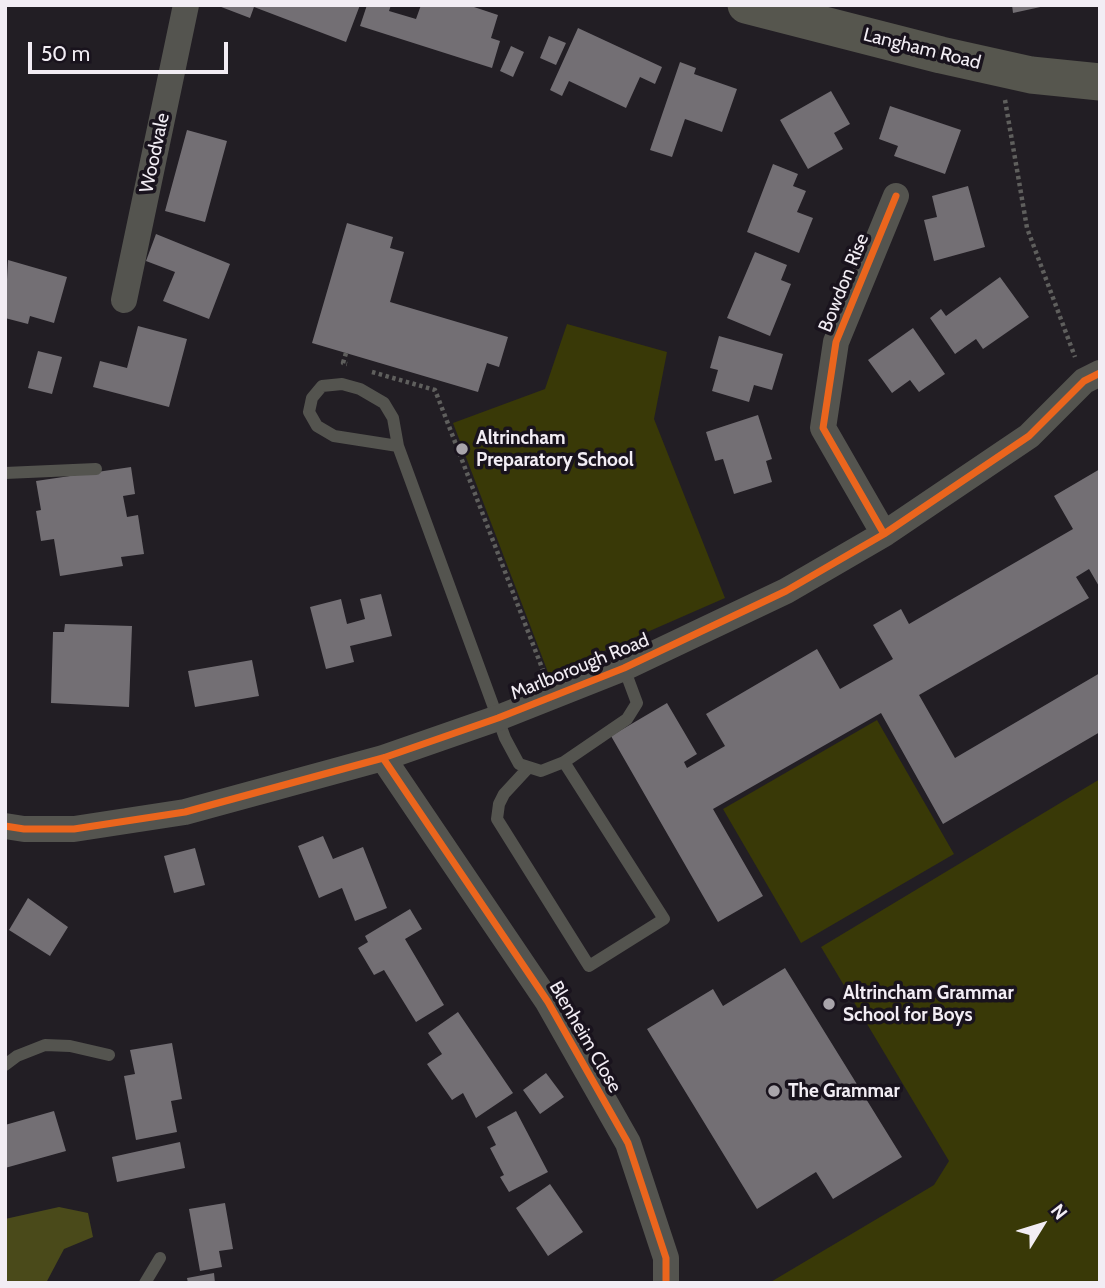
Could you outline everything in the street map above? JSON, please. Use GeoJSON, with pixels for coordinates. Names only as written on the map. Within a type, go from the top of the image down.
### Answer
{"type":"FeatureCollection","features":[{"type":"Feature","properties":{"kind":"main road","name":"Langham Road"},"geometry":{"type":"LineString","coordinates":[[746,5],[808,13],[1000,68],[1100,82]]}},
{"type":"Feature","properties":{"kind":"street","name":"Woodvale"},"geometry":{"type":"LineString","coordinates":[[124,300],[186,5]]}},
{"type":"Feature","properties":{"kind":"street","name":"Bowdon Rise"},"geometry":{"type":"LineString","coordinates":[[884,534],[823,428],[836,342],[896,197]]}},
{"type":"Feature","properties":{"kind":"street","name":"Marlborough Road"},"geometry":{"type":"LineString","coordinates":[[5,826],[24,829],[74,829],[185,812],[383,758],[554,697],[624,668],[786,591],[884,534],[1029,436],[1092,377]]}},
{"type":"Feature","properties":{"kind":"street","name":"Blenheim Close"},"geometry":{"type":"LineString","coordinates":[[383,758],[548,1002],[628,1143],[666,1258],[666,1283]]}},
{"type":"Feature","properties":{"kind":"lane"},"geometry":{"type":"LineString","coordinates":[[398,446],[334,436],[325,431],[317,426],[309,412],[312,398],[322,386],[342,384],[360,389],[384,403],[393,418],[398,446],[498,718],[519,764],[541,771],[564,762],[627,719],[637,703],[624,668]]}},
{"type":"Feature","properties":{"kind":"lane"},"geometry":{"type":"LineString","coordinates":[[5,473],[96,469]]}},
{"type":"Feature","properties":{"kind":"lane"},"geometry":{"type":"LineString","coordinates":[[529,767],[505,794],[499,804],[497,819],[589,965],[664,919],[564,762]]}},
{"type":"Feature","properties":{"kind":"lane"},"geometry":{"type":"LineString","coordinates":[[5,1065],[17,1056],[45,1045],[108,1055]]}},
{"type":"Feature","properties":{"kind":"lane"},"geometry":{"type":"LineString","coordinates":[[145,1283],[160,1258]]}},
{"type":"Feature","properties":{"kind":"path"},"geometry":{"type":"LineString","coordinates":[[1000,68],[1027,228],[1092,377]]}},
{"type":"Feature","properties":{"kind":"path"},"geometry":{"type":"LineString","coordinates":[[346,353],[343,363],[356,367]]}},
{"type":"Feature","properties":{"kind":"path"},"geometry":{"type":"LineString","coordinates":[[369,371],[435,390],[554,697]]}},
{"type":"Feature","properties":{"kind":"shaded area"},"geometry":{"type":"Polygon","coordinates":[[[567,324],[667,352],[654,419],[725,598],[549,675],[453,423],[545,389],[567,324]]]}},
{"type":"Feature","properties":{"kind":"shaded area"},"geometry":{"type":"Polygon","coordinates":[[[877,720],[954,854],[801,943],[723,809],[877,720]]]}},
{"type":"Feature","properties":{"kind":"shaded area"},"geometry":{"type":"Polygon","coordinates":[[[1100,779],[1100,1283],[769,1283],[934,1185],[949,1161],[821,947],[1100,779]]]}},
{"type":"Feature","properties":{"kind":"shaded area"},"geometry":{"type":"Polygon","coordinates":[[[59,1207],[88,1213],[93,1237],[64,1249],[46,1283],[5,1283],[5,1219],[59,1207]]]}},
{"type":"Feature","properties":{"kind":"building"},"geometry":{"type":"Polygon","coordinates":[[[216,5],[360,5],[346,42],[254,7],[250,18],[216,5]]]}},
{"type":"Feature","properties":{"kind":"building"},"geometry":{"type":"Polygon","coordinates":[[[367,5],[391,5],[389,11],[416,19],[421,5],[468,5],[498,15],[491,38],[500,41],[492,68],[360,26],[367,5]]]}},
{"type":"Feature","properties":{"kind":"building"},"geometry":{"type":"Polygon","coordinates":[[[1012,5],[1044,5],[1045,6],[1013,13],[1012,5]]]}},
{"type":"Feature","properties":{"kind":"building"},"geometry":{"type":"Polygon","coordinates":[[[578,28],[662,67],[655,84],[640,77],[626,108],[569,81],[562,96],[550,90],[578,28]]]}},
{"type":"Feature","properties":{"kind":"building"},"geometry":{"type":"Polygon","coordinates":[[[549,36],[566,43],[556,65],[540,58],[549,36]]]}},
{"type":"Feature","properties":{"kind":"building"},"geometry":{"type":"Polygon","coordinates":[[[511,46],[524,52],[513,77],[500,71],[511,46]]]}},
{"type":"Feature","properties":{"kind":"building"},"geometry":{"type":"Polygon","coordinates":[[[680,62],[696,68],[694,74],[737,89],[722,132],[685,119],[672,157],[650,150],[680,62]]]}},
{"type":"Feature","properties":{"kind":"building"},"geometry":{"type":"Polygon","coordinates":[[[831,91],[850,124],[834,133],[843,149],[808,169],[780,120],[831,91]]]}},
{"type":"Feature","properties":{"kind":"building"},"geometry":{"type":"Polygon","coordinates":[[[890,106],[961,130],[945,174],[894,156],[898,146],[879,139],[890,106]]]}},
{"type":"Feature","properties":{"kind":"building"},"geometry":{"type":"Polygon","coordinates":[[[187,130],[227,141],[205,222],[165,211],[187,130]]]}},
{"type":"Feature","properties":{"kind":"building"},"geometry":{"type":"Polygon","coordinates":[[[773,164],[798,174],[793,186],[806,191],[797,212],[813,218],[799,253],[747,232],[773,164]]]}},
{"type":"Feature","properties":{"kind":"building"},"geometry":{"type":"Polygon","coordinates":[[[968,186],[985,247],[934,261],[924,220],[937,217],[932,196],[968,186]]]}},
{"type":"Feature","properties":{"kind":"building"},"geometry":{"type":"Polygon","coordinates":[[[347,223],[393,237],[390,248],[404,252],[390,302],[508,337],[499,367],[487,363],[478,392],[312,343],[347,223]]]}},
{"type":"Feature","properties":{"kind":"building"},"geometry":{"type":"Polygon","coordinates":[[[156,234],[230,264],[209,319],[163,301],[175,272],[146,261],[156,234]]]}},
{"type":"Feature","properties":{"kind":"building"},"geometry":{"type":"Polygon","coordinates":[[[755,252],[787,265],[781,280],[791,284],[770,336],[727,318],[755,252]]]}},
{"type":"Feature","properties":{"kind":"building"},"geometry":{"type":"Polygon","coordinates":[[[8,260],[67,277],[54,323],[30,316],[28,324],[5,318],[8,260]]]}},
{"type":"Feature","properties":{"kind":"building"},"geometry":{"type":"Polygon","coordinates":[[[1000,277],[1029,317],[983,349],[976,339],[955,354],[930,318],[941,309],[946,316],[1000,277]]]}},
{"type":"Feature","properties":{"kind":"building"},"geometry":{"type":"Polygon","coordinates":[[[138,326],[187,339],[169,407],[93,387],[100,361],[127,368],[138,326]]]}},
{"type":"Feature","properties":{"kind":"building"},"geometry":{"type":"Polygon","coordinates":[[[913,328],[945,374],[919,392],[910,380],[892,393],[868,360],[913,328]]]}},
{"type":"Feature","properties":{"kind":"building"},"geometry":{"type":"Polygon","coordinates":[[[719,336],[783,354],[772,390],[754,385],[749,402],[712,391],[718,370],[710,368],[719,336]]]}},
{"type":"Feature","properties":{"kind":"building"},"geometry":{"type":"Polygon","coordinates":[[[38,351],[62,357],[52,394],[28,388],[38,351]]]}},
{"type":"Feature","properties":{"kind":"building"},"geometry":{"type":"Polygon","coordinates":[[[758,415],[772,459],[766,461],[772,482],[734,494],[723,459],[715,461],[706,432],[758,415]]]}},
{"type":"Feature","properties":{"kind":"building"},"geometry":{"type":"Polygon","coordinates":[[[131,467],[135,494],[123,496],[127,517],[138,515],[144,554],[121,557],[123,566],[60,576],[54,539],[41,541],[36,511],[41,510],[36,481],[131,467]]]}},
{"type":"Feature","properties":{"kind":"building"},"geometry":{"type":"Polygon","coordinates":[[[1100,469],[1100,588],[1089,569],[1076,577],[1089,598],[919,695],[955,758],[1100,673],[1100,732],[943,824],[881,713],[713,809],[763,896],[718,922],[611,736],[667,703],[697,754],[684,762],[687,768],[725,746],[706,714],[817,649],[840,689],[893,659],[873,625],[901,609],[909,624],[1073,529],[1054,496],[1100,469]]]}},
{"type":"Feature","properties":{"kind":"building"},"geometry":{"type":"Polygon","coordinates":[[[381,594],[392,636],[350,646],[354,662],[326,669],[310,607],[341,599],[347,624],[365,619],[360,599],[381,594]]]}},
{"type":"Feature","properties":{"kind":"building"},"geometry":{"type":"Polygon","coordinates":[[[65,624],[132,626],[129,707],[51,703],[53,632],[64,632],[65,624]]]}},
{"type":"Feature","properties":{"kind":"building"},"geometry":{"type":"Polygon","coordinates":[[[252,660],[259,696],[195,707],[188,671],[252,660]]]}},
{"type":"Feature","properties":{"kind":"building"},"geometry":{"type":"Polygon","coordinates":[[[323,836],[333,859],[363,847],[387,908],[355,921],[342,888],[319,898],[298,846],[323,836]]]}},
{"type":"Feature","properties":{"kind":"building"},"geometry":{"type":"Polygon","coordinates":[[[195,848],[205,885],[174,893],[164,856],[195,848]]]}},
{"type":"Feature","properties":{"kind":"building"},"geometry":{"type":"Polygon","coordinates":[[[28,898],[68,927],[50,956],[9,930],[28,898]]]}},
{"type":"Feature","properties":{"kind":"building"},"geometry":{"type":"Polygon","coordinates":[[[410,909],[422,929],[405,939],[444,1005],[416,1022],[384,970],[374,975],[358,948],[368,942],[365,936],[410,909]]]}},
{"type":"Feature","properties":{"kind":"building"},"geometry":{"type":"Polygon","coordinates":[[[785,968],[902,1157],[833,1199],[816,1172],[757,1209],[647,1029],[713,989],[723,1006],[785,968]]]}},
{"type":"Feature","properties":{"kind":"building"},"geometry":{"type":"Polygon","coordinates":[[[458,1012],[513,1093],[476,1118],[463,1093],[452,1100],[427,1064],[442,1054],[428,1033],[458,1012]]]}},
{"type":"Feature","properties":{"kind":"building"},"geometry":{"type":"Polygon","coordinates":[[[172,1043],[182,1099],[171,1101],[177,1132],[136,1140],[124,1076],[135,1074],[130,1050],[172,1043]]]}},
{"type":"Feature","properties":{"kind":"building"},"geometry":{"type":"Polygon","coordinates":[[[546,1073],[564,1097],[540,1114],[523,1090],[546,1073]]]}},
{"type":"Feature","properties":{"kind":"building"},"geometry":{"type":"Polygon","coordinates":[[[54,1111],[66,1151],[5,1168],[5,1125],[54,1111]]]}},
{"type":"Feature","properties":{"kind":"building"},"geometry":{"type":"Polygon","coordinates":[[[516,1111],[548,1172],[509,1192],[500,1177],[504,1175],[490,1148],[496,1145],[487,1127],[516,1111]]]}},
{"type":"Feature","properties":{"kind":"building"},"geometry":{"type":"Polygon","coordinates":[[[180,1142],[185,1168],[117,1182],[112,1157],[180,1142]]]}},
{"type":"Feature","properties":{"kind":"building"},"geometry":{"type":"Polygon","coordinates":[[[550,1184],[583,1232],[548,1256],[516,1208],[550,1184]]]}},
{"type":"Feature","properties":{"kind":"building"},"geometry":{"type":"Polygon","coordinates":[[[225,1203],[233,1249],[219,1251],[222,1267],[200,1271],[189,1209],[225,1203]]]}},
{"type":"Feature","properties":{"kind":"building"},"geometry":{"type":"Polygon","coordinates":[[[214,1273],[215,1283],[188,1283],[187,1278],[214,1273]]]}},
{"type":"Feature","properties":{"kind":"cycle path"},"geometry":{"type":"LineString","coordinates":[[884,534],[823,428],[836,342],[896,196]]}},
{"type":"Feature","properties":{"kind":"cycle path"},"geometry":{"type":"LineString","coordinates":[[5,826],[24,829],[74,829],[185,812],[383,758],[498,718],[624,668],[786,591],[884,534],[1029,436],[1084,381],[1100,373]]}},
{"type":"Feature","properties":{"kind":"cycle path"},"geometry":{"type":"LineString","coordinates":[[383,758],[548,1002],[628,1143],[666,1258],[666,1283]]}},
{"type":"Feature","properties":{"kind":"place","name":"Altrincham Preparatory School"},"geometry":{"type":"Point","coordinates":[462,449]}},
{"type":"Feature","properties":{"kind":"place","name":"Altrincham Grammar School for Boys"},"geometry":{"type":"Point","coordinates":[829,1004]}},
{"type":"Feature","properties":{"kind":"place","name":"The Grammar"},"geometry":{"type":"Point","coordinates":[774,1091]}}]}
